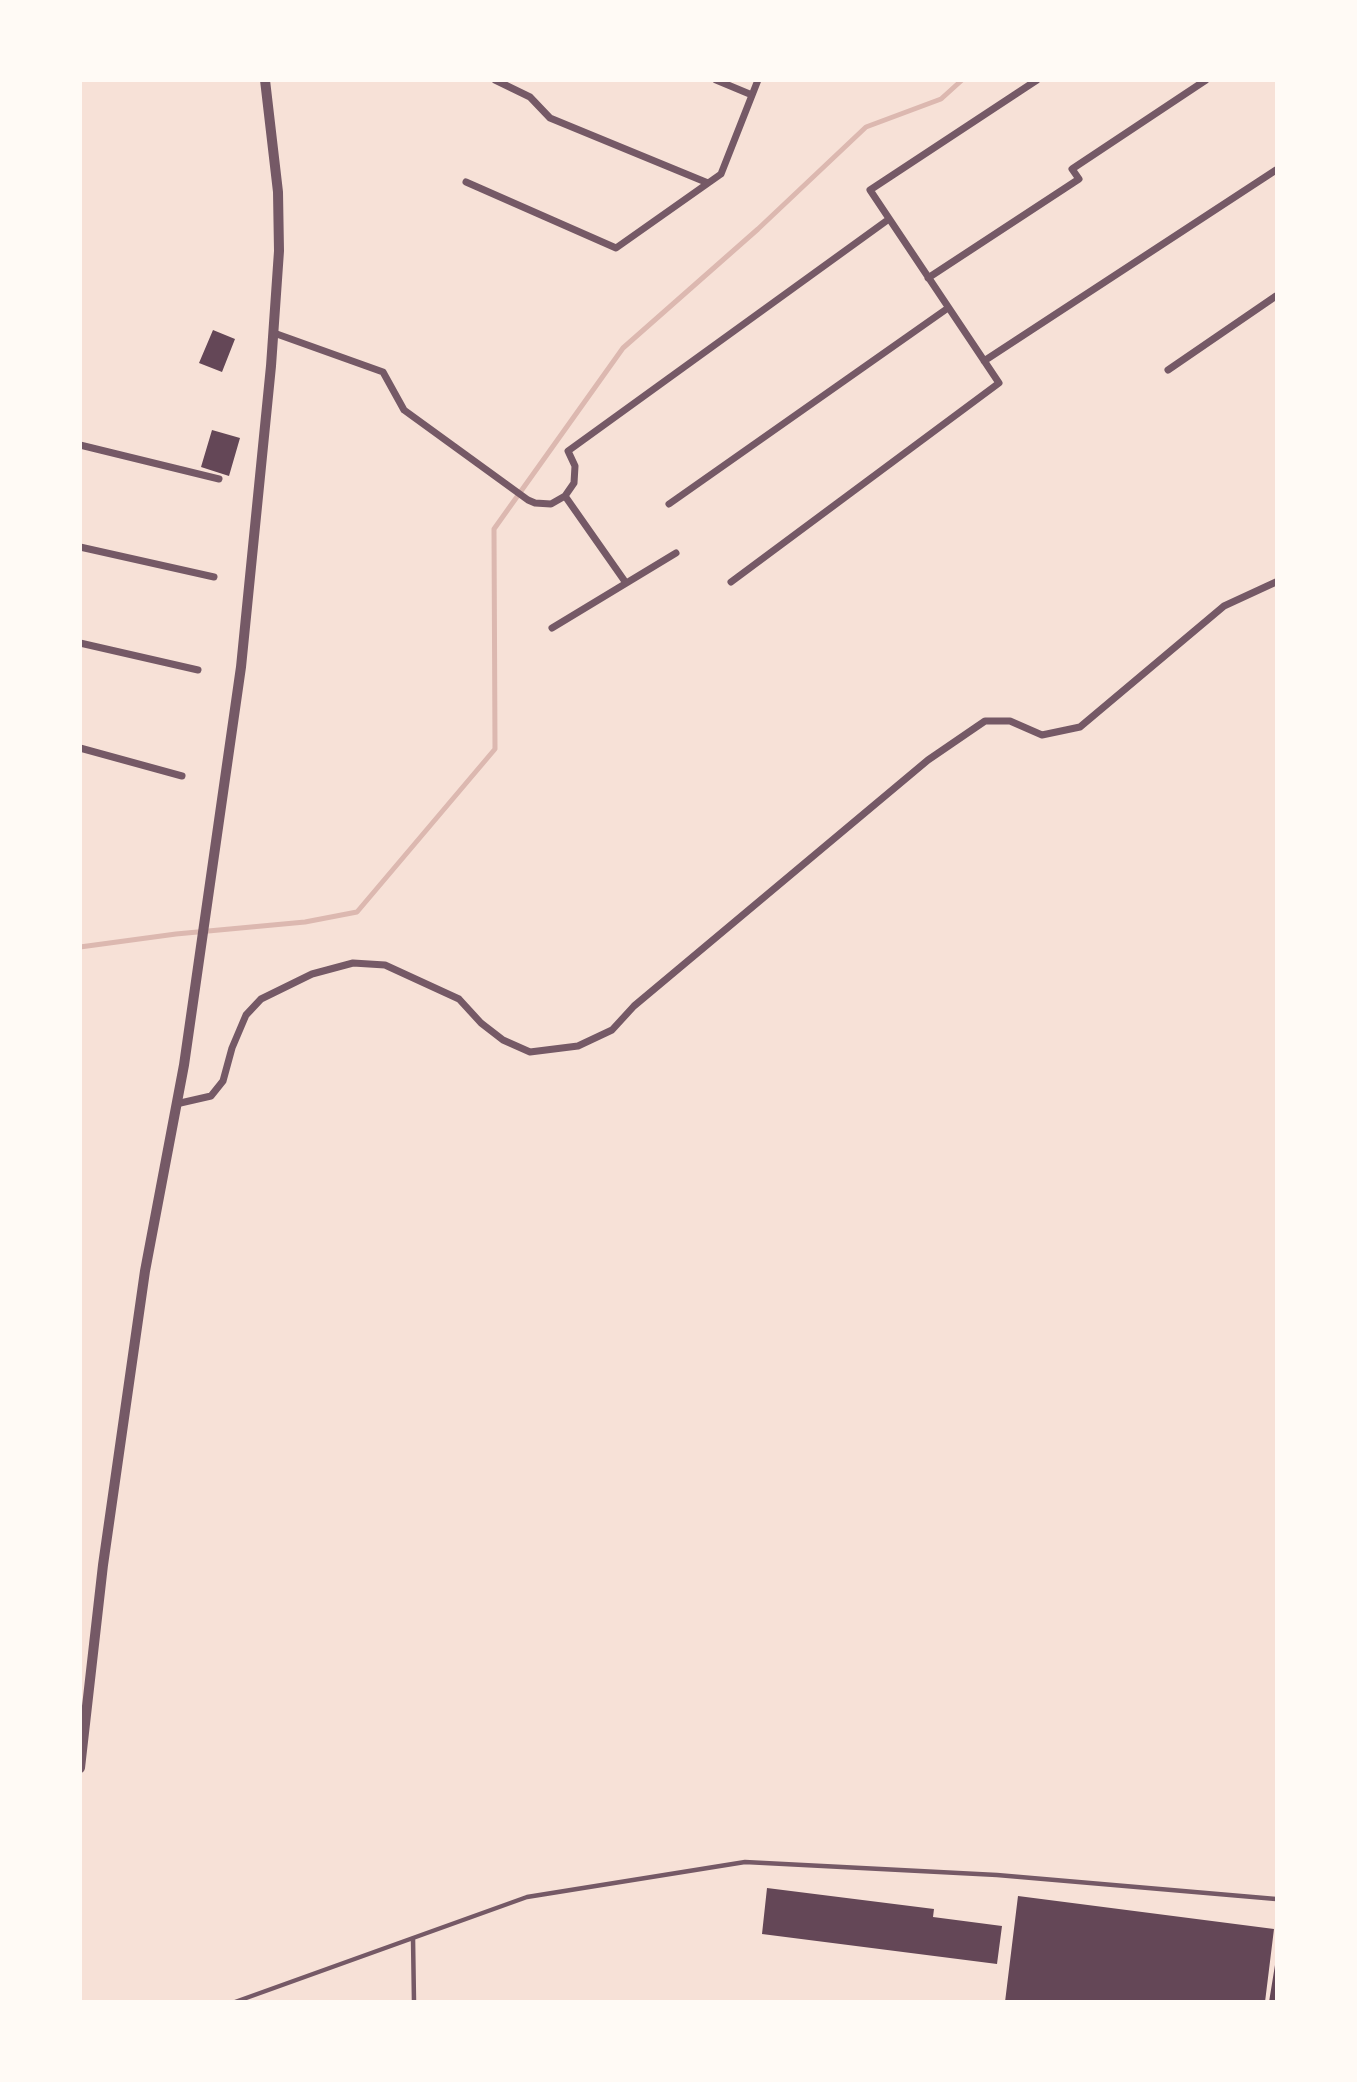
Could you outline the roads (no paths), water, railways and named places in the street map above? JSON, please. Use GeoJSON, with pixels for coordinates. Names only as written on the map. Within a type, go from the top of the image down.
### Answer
{"type":"FeatureCollection","features":[{"type":"Feature","properties":{"kind":"street"},"geometry":{"type":"LineString","coordinates":[[80,1768],[103,1566],[145,1271],[184,1065],[240,667],[274,333],[279,251],[278,192],[265,80]]}},
{"type":"Feature","properties":{"kind":"street"},"geometry":{"type":"LineString","coordinates":[[495,80],[530,97],[550,118],[708,183]]}},
{"type":"Feature","properties":{"kind":"street"},"geometry":{"type":"LineString","coordinates":[[716,80],[752,95]]}},
{"type":"Feature","properties":{"kind":"street"},"geometry":{"type":"LineString","coordinates":[[466,181],[616,248],[721,174],[758,80]]}},
{"type":"Feature","properties":{"kind":"street"},"geometry":{"type":"LineString","coordinates":[[731,582],[999,383],[870,190],[1037,80]]}},
{"type":"Feature","properties":{"kind":"street"},"geometry":{"type":"LineString","coordinates":[[928,278],[1079,179],[1072,169],[1206,80]]}},
{"type":"Feature","properties":{"kind":"street"},"geometry":{"type":"LineString","coordinates":[[984,361],[1276,170]]}},
{"type":"Feature","properties":{"kind":"street"},"geometry":{"type":"LineString","coordinates":[[274,333],[383,372],[404,410],[528,500],[543,504],[558,501],[574,483],[576,474],[573,458],[568,451],[889,219]]}},
{"type":"Feature","properties":{"kind":"street"},"geometry":{"type":"LineString","coordinates":[[1168,370],[1276,296]]}},
{"type":"Feature","properties":{"kind":"street"},"geometry":{"type":"LineString","coordinates":[[669,504],[948,307]]}},
{"type":"Feature","properties":{"kind":"street"},"geometry":{"type":"LineString","coordinates":[[80,445],[219,479]]}},
{"type":"Feature","properties":{"kind":"street"},"geometry":{"type":"LineString","coordinates":[[565,496],[626,583]]}},
{"type":"Feature","properties":{"kind":"street"},"geometry":{"type":"LineString","coordinates":[[80,547],[214,577]]}},
{"type":"Feature","properties":{"kind":"street"},"geometry":{"type":"LineString","coordinates":[[552,628],[676,553]]}},
{"type":"Feature","properties":{"kind":"street"},"geometry":{"type":"LineString","coordinates":[[176,1104],[211,1096],[223,1081],[232,1048],[246,1016],[261,999],[312,974],[353,963],[385,965],[458,999],[503,1041],[530,1052],[578,1046],[612,1030],[634,1006],[928,760],[985,721],[1010,721],[1042,735],[1080,727],[1224,606],[1276,582]]}},
{"type":"Feature","properties":{"kind":"street"},"geometry":{"type":"LineString","coordinates":[[80,643],[198,670]]}},
{"type":"Feature","properties":{"kind":"street"},"geometry":{"type":"LineString","coordinates":[[80,748],[182,776]]}},
{"type":"Feature","properties":{"kind":"lane"},"geometry":{"type":"LineString","coordinates":[[235,2001],[527,1897],[746,1863],[997,1875],[1276,1899]]}},
{"type":"Feature","properties":{"kind":"lane"},"geometry":{"type":"LineString","coordinates":[[413,1938],[414,2001]]}},
{"type":"Feature","properties":{"kind":"waterway"},"geometry":{"type":"LineString","coordinates":[[80,947],[176,934],[305,922],[357,912],[495,749],[494,529],[623,348],[758,229],[866,127],[941,99],[962,80]]}}]}
